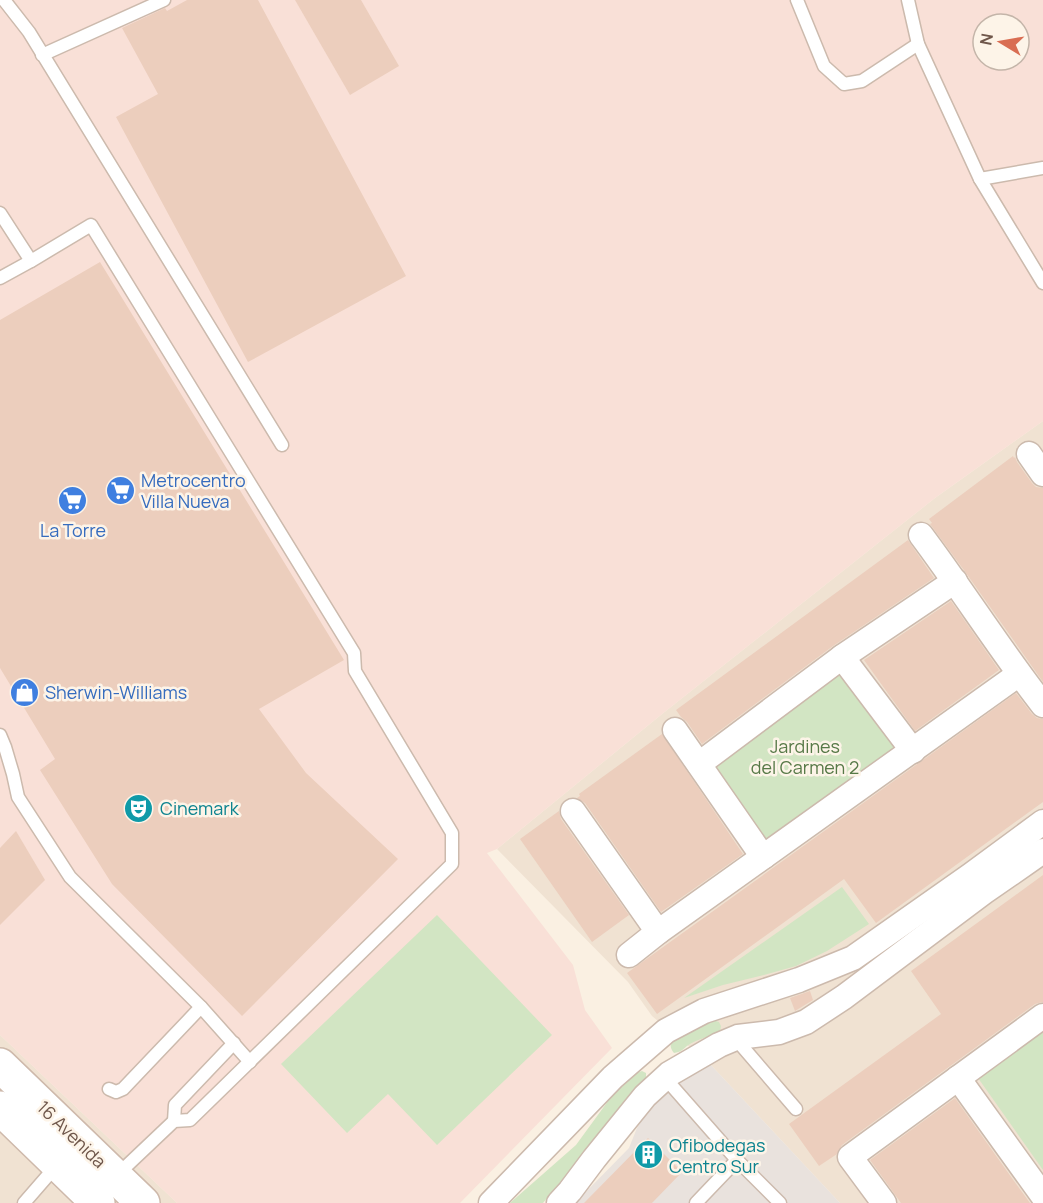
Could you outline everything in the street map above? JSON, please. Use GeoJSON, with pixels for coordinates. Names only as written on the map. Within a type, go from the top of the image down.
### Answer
{"type":"FeatureCollection","features":[{"type":"Feature","properties":{"kind":"main road","name":"16 Avenida"},"geometry":{"type":"LineString","coordinates":[[0,1065],[105,1187]]}},
{"type":"Feature","properties":{"kind":"main road","name":"16 Avenida"},"geometry":{"type":"LineString","coordinates":[[0,1108],[54,1156],[105,1187],[143,1203]]}},
{"type":"Feature","properties":{"kind":"street"},"geometry":{"type":"LineString","coordinates":[[1029,454],[1043,474]]}},
{"type":"Feature","properties":{"kind":"street"},"geometry":{"type":"LineString","coordinates":[[921,535],[1043,705]]}},
{"type":"Feature","properties":{"kind":"street"},"geometry":{"type":"LineString","coordinates":[[699,764],[842,657],[955,580]]}},
{"type":"Feature","properties":{"kind":"street"},"geometry":{"type":"LineString","coordinates":[[842,657],[913,751]]}},
{"type":"Feature","properties":{"kind":"street"},"geometry":{"type":"LineString","coordinates":[[629,955],[1019,674]]}},
{"type":"Feature","properties":{"kind":"street"},"geometry":{"type":"LineString","coordinates":[[675,730],[763,857]]}},
{"type":"Feature","properties":{"kind":"street"},"geometry":{"type":"LineString","coordinates":[[573,811],[658,932]]}},
{"type":"Feature","properties":{"kind":"street"},"geometry":{"type":"LineString","coordinates":[[560,1203],[645,1096],[665,1078],[694,1058],[719,1045],[735,1038],[779,1032],[806,1022],[844,997],[978,884],[1043,822]]}},
{"type":"Feature","properties":{"kind":"street"},"geometry":{"type":"LineString","coordinates":[[491,1203],[613,1077],[666,1031],[704,1011],[799,980],[853,958],[978,884],[1043,851]]}},
{"type":"Feature","properties":{"kind":"street"},"geometry":{"type":"LineString","coordinates":[[853,958],[866,980]]}},
{"type":"Feature","properties":{"kind":"street"},"geometry":{"type":"LineString","coordinates":[[724,1004],[735,1038]]}},
{"type":"Feature","properties":{"kind":"street"},"geometry":{"type":"LineString","coordinates":[[884,1203],[850,1157],[1043,1016]]}},
{"type":"Feature","properties":{"kind":"street"},"geometry":{"type":"LineString","coordinates":[[641,1052],[665,1078]]}},
{"type":"Feature","properties":{"kind":"street"},"geometry":{"type":"LineString","coordinates":[[958,1078],[1043,1196]]}},
{"type":"Feature","properties":{"kind":"lane"},"geometry":{"type":"LineString","coordinates":[[4,0],[29,33],[282,445]]}},
{"type":"Feature","properties":{"kind":"lane"},"geometry":{"type":"LineString","coordinates":[[42,55],[164,0]]}},
{"type":"Feature","properties":{"kind":"lane"},"geometry":{"type":"LineString","coordinates":[[797,0],[824,66],[844,84],[862,81],[918,44]]}},
{"type":"Feature","properties":{"kind":"lane"},"geometry":{"type":"LineString","coordinates":[[908,0],[918,44],[980,179],[1043,283]]}},
{"type":"Feature","properties":{"kind":"lane"},"geometry":{"type":"LineString","coordinates":[[980,179],[1043,168]]}},
{"type":"Feature","properties":{"kind":"lane"},"geometry":{"type":"LineString","coordinates":[[0,213],[31,261]]}},
{"type":"Feature","properties":{"kind":"lane"},"geometry":{"type":"LineString","coordinates":[[0,278],[91,225],[354,654],[355,671],[452,833],[452,864],[190,1120],[174,1121],[105,1187]]}},
{"type":"Feature","properties":{"kind":"lane"},"geometry":{"type":"LineString","coordinates":[[0,735],[18,797],[70,877],[201,1007],[250,1062]]}},
{"type":"Feature","properties":{"kind":"lane"},"geometry":{"type":"LineString","coordinates":[[109,1089],[116,1092],[123,1089],[201,1007]]}},
{"type":"Feature","properties":{"kind":"lane"},"geometry":{"type":"LineString","coordinates":[[735,1038],[796,1109]]}},
{"type":"Feature","properties":{"kind":"lane"},"geometry":{"type":"LineString","coordinates":[[174,1121],[175,1105],[234,1043]]}},
{"type":"Feature","properties":{"kind":"lane"},"geometry":{"type":"LineString","coordinates":[[665,1078],[737,1160],[780,1203]]}},
{"type":"Feature","properties":{"kind":"lane"},"geometry":{"type":"LineString","coordinates":[[24,1203],[54,1156]]}},
{"type":"Feature","properties":{"kind":"lane"},"geometry":{"type":"LineString","coordinates":[[696,1203],[737,1160]]}},
{"type":"Feature","properties":{"kind":"shaded area"},"geometry":{"type":"Polygon","coordinates":[[[0,0],[1043,0],[1043,421],[935,498],[662,714],[497,849],[487,853],[573,965],[585,1010],[612,1048],[460,1203],[177,1203],[0,1035],[0,0]]]}},
{"type":"Feature","properties":{"kind":"shaded area","name":"Jardines del Carmen 2"},"geometry":{"type":"Polygon","coordinates":[[[1043,421],[1043,1203],[840,1203],[710,1064],[652,1016],[628,982],[497,849],[662,714],[935,498],[1043,421]]]}},
{"type":"Feature","properties":{"kind":"shaded area"},"geometry":{"type":"Polygon","coordinates":[[[0,1035],[177,1203],[0,1203],[0,1035]]]}},
{"type":"Feature","properties":{"kind":"shaded area"},"geometry":{"type":"Polygon","coordinates":[[[710,1064],[840,1203],[575,1203],[629,1148],[648,1109],[678,1080],[710,1064]]]}},
{"type":"Feature","properties":{"kind":"green space","name":"Jardines del Carmen 2"},"geometry":{"type":"Polygon","coordinates":[[[842,670],[898,749],[767,843],[711,764],[842,670]]]}},
{"type":"Feature","properties":{"kind":"green space"},"geometry":{"type":"Polygon","coordinates":[[[842,887],[869,924],[827,951],[796,966],[684,998],[842,887]]]}},
{"type":"Feature","properties":{"kind":"green space"},"geometry":{"type":"Polygon","coordinates":[[[437,915],[552,1035],[437,1145],[388,1094],[347,1133],[281,1064],[437,915]]]}},
{"type":"Feature","properties":{"kind":"green space"},"geometry":{"type":"Polygon","coordinates":[[[713,1020],[719,1022],[720,1032],[674,1053],[671,1046],[672,1039],[713,1020]]]}},
{"type":"Feature","properties":{"kind":"green space"},"geometry":{"type":"Polygon","coordinates":[[[1043,1031],[1043,1170],[978,1078],[1043,1031]]]}},
{"type":"Feature","properties":{"kind":"green space"},"geometry":{"type":"Polygon","coordinates":[[[642,1071],[646,1073],[646,1078],[641,1086],[543,1203],[510,1203],[576,1145],[611,1097],[642,1071]]]}},
{"type":"Feature","properties":{"kind":"building"},"geometry":{"type":"Polygon","coordinates":[[[187,0],[258,0],[406,276],[248,362],[116,117],[158,94],[122,28],[165,8],[167,11],[187,0]]]}},
{"type":"Feature","properties":{"kind":"building"},"geometry":{"type":"Polygon","coordinates":[[[295,0],[361,0],[399,66],[350,95],[295,0]]]}},
{"type":"Feature","properties":{"kind":"building","name":"Metrocentro Villa Nueva"},"geometry":{"type":"Polygon","coordinates":[[[100,262],[344,660],[259,709],[306,773],[398,859],[242,1016],[112,884],[40,770],[55,759],[0,668],[0,320],[100,262]]]}},
{"type":"Feature","properties":{"kind":"building"},"geometry":{"type":"Polygon","coordinates":[[[1013,456],[1032,483],[1036,487],[1043,488],[1043,682],[930,524],[932,523],[929,519],[1013,456]]]}},
{"type":"Feature","properties":{"kind":"building"},"geometry":{"type":"Polygon","coordinates":[[[908,540],[934,578],[833,646],[702,744],[676,710],[908,540]]]}},
{"type":"Feature","properties":{"kind":"building"},"geometry":{"type":"Polygon","coordinates":[[[951,601],[999,670],[915,731],[864,660],[951,601]]]}},
{"type":"Feature","properties":{"kind":"building"},"geometry":{"type":"Polygon","coordinates":[[[1016,693],[1032,714],[1043,719],[1043,802],[876,923],[844,879],[657,1014],[627,973],[1016,693]]]}},
{"type":"Feature","properties":{"kind":"building"},"geometry":{"type":"Polygon","coordinates":[[[662,734],[743,854],[661,912],[585,803],[577,798],[579,794],[662,734]]]}},
{"type":"Feature","properties":{"kind":"building"},"geometry":{"type":"Polygon","coordinates":[[[559,811],[561,819],[629,915],[592,942],[520,839],[559,811]]]}},
{"type":"Feature","properties":{"kind":"building"},"geometry":{"type":"Polygon","coordinates":[[[16,831],[45,880],[0,925],[0,848],[16,831]]]}},
{"type":"Feature","properties":{"kind":"building"},"geometry":{"type":"Polygon","coordinates":[[[1043,875],[1043,1002],[1035,1004],[842,1145],[837,1154],[819,1166],[789,1124],[941,1014],[911,971],[1043,875]]]}},
{"type":"Feature","properties":{"kind":"building"},"geometry":{"type":"Polygon","coordinates":[[[810,991],[813,1000],[795,1011],[790,998],[810,991]]]}},
{"type":"Feature","properties":{"kind":"building"},"geometry":{"type":"Polygon","coordinates":[[[955,1098],[1030,1203],[901,1203],[870,1160],[955,1098]]]}},
{"type":"Feature","properties":{"kind":"building","name":"Ofibodegas Centro Sur"},"geometry":{"type":"Polygon","coordinates":[[[648,1138],[682,1172],[652,1203],[584,1203],[648,1138]]]}},
{"type":"Feature","properties":{"kind":"place","name":"Metrocentro Villa Nueva"},"geometry":{"type":"Point","coordinates":[120,490]}},
{"type":"Feature","properties":{"kind":"place","name":"La Torre"},"geometry":{"type":"Point","coordinates":[73,501]}},
{"type":"Feature","properties":{"kind":"place","name":"Sherwin-Williams"},"geometry":{"type":"Point","coordinates":[24,692]}},
{"type":"Feature","properties":{"kind":"place","name":"Cinemark"},"geometry":{"type":"Point","coordinates":[139,808]}},
{"type":"Feature","properties":{"kind":"place","name":"Ofibodegas Centro Sur"},"geometry":{"type":"Point","coordinates":[648,1155]}}]}
